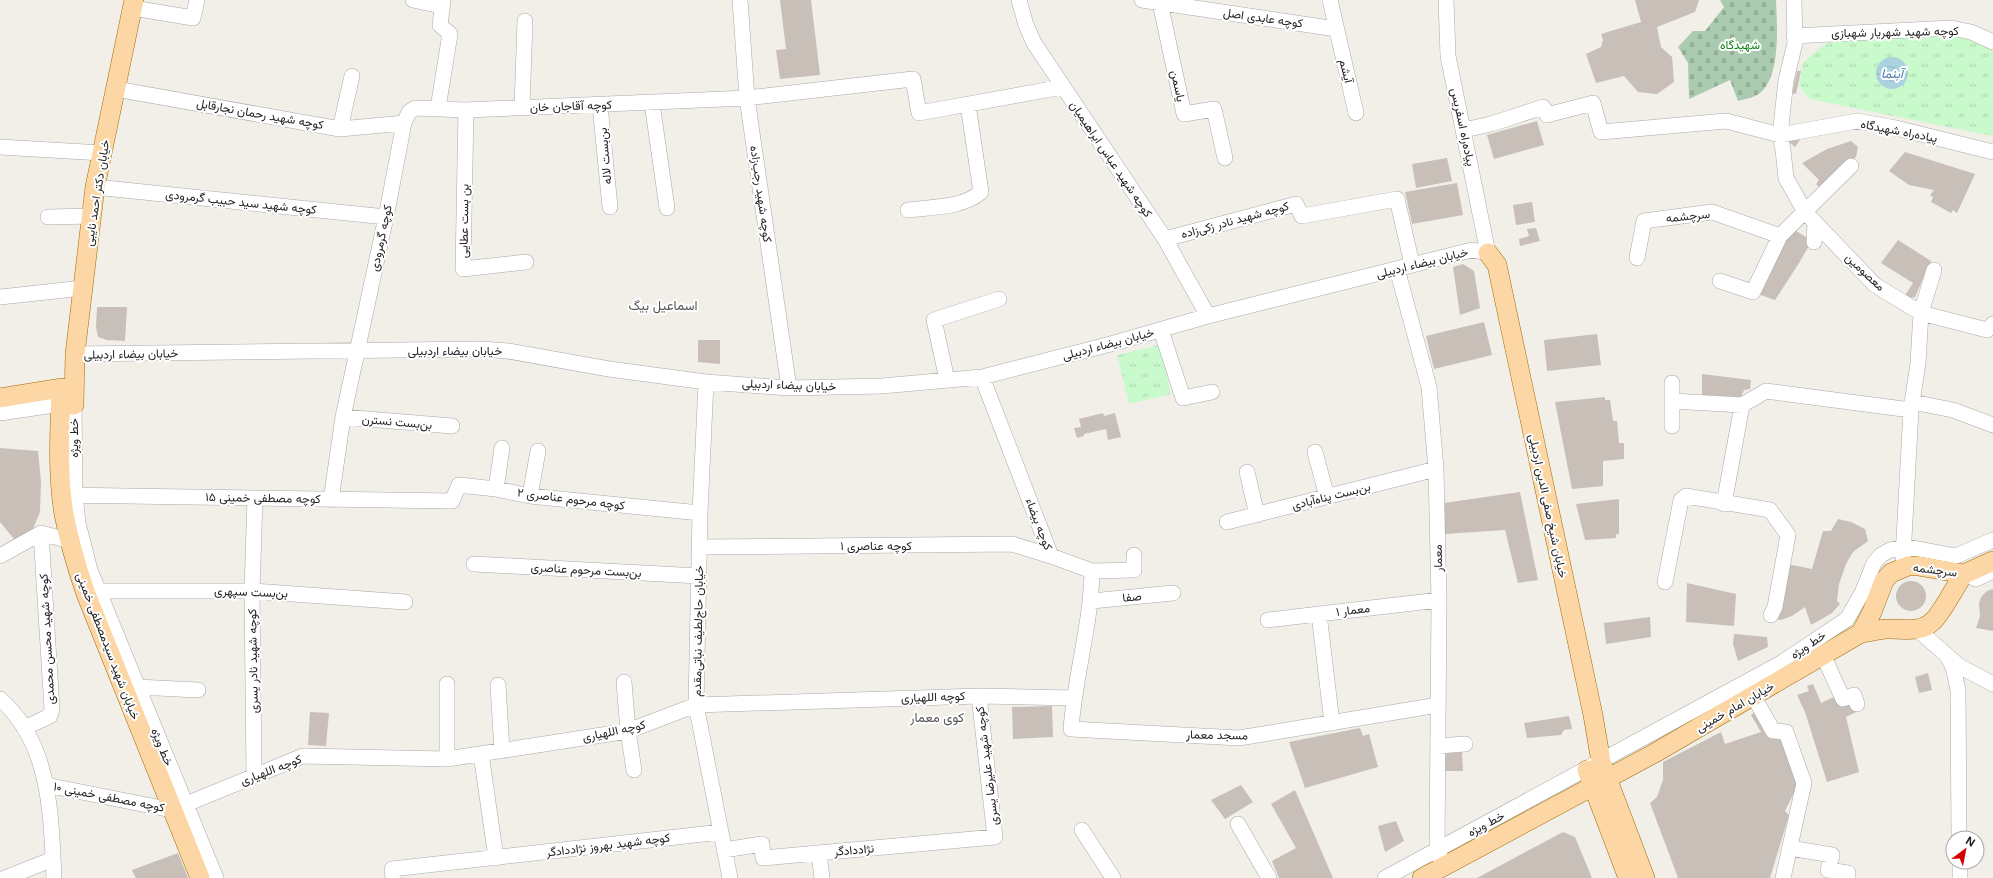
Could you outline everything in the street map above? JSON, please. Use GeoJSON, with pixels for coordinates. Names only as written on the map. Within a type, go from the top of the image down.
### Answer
{"type":"FeatureCollection","features":[{"type":"Feature","properties":{"kind":"main road","name":"خیابان دکتر احمد نایبی"},"geometry":{"type":"LineString","coordinates":[[68,396],[75,354],[95,188],[134,4]]}},
{"type":"Feature","properties":{"kind":"main road","name":"خیابان شیخ صفی الدین اردبیلی"},"geometry":{"type":"LineString","coordinates":[[1488,253],[1497,265],[1593,715],[1597,774]]}},
{"type":"Feature","properties":{"kind":"main road"},"geometry":{"type":"LineString","coordinates":[[0,398],[68,396]]}},
{"type":"Feature","properties":{"kind":"main road","name":"خیابان شهید سیدمصطفی خمینی"},"geometry":{"type":"LineString","coordinates":[[68,396],[68,495],[70,541],[179,807],[200,878]]}},
{"type":"Feature","properties":{"kind":"main road","name":"سرچشمه"},"geometry":{"type":"LineString","coordinates":[[1908,566],[1918,566],[1964,574],[1934,621],[1925,627],[1917,629],[1885,629],[1857,635],[1872,612],[1884,581],[1891,573],[1908,566]]}},
{"type":"Feature","properties":{"kind":"main road"},"geometry":{"type":"LineString","coordinates":[[1964,574],[1991,569]]}},
{"type":"Feature","properties":{"kind":"main road","name":"خیابان امام خمینی"},"geometry":{"type":"LineString","coordinates":[[1422,878],[1441,858],[1597,774],[1639,761],[1755,699],[1825,658],[1857,635]]}},
{"type":"Feature","properties":{"kind":"main road"},"geometry":{"type":"LineString","coordinates":[[1597,774],[1628,878]]}},
{"type":"Feature","properties":{"kind":"main road"},"geometry":{"type":"LineString","coordinates":[[1597,774],[1645,878]]}},
{"type":"Feature","properties":{"kind":"street"},"geometry":{"type":"LineString","coordinates":[[134,4],[193,18],[197,0]]}},
{"type":"Feature","properties":{"kind":"street"},"geometry":{"type":"LineString","coordinates":[[414,0],[442,3],[440,25],[450,34],[438,108]]}},
{"type":"Feature","properties":{"kind":"street","name":"کوچه شهید رجب‌زاده"},"geometry":{"type":"LineString","coordinates":[[740,0],[747,98],[789,388]]}},
{"type":"Feature","properties":{"kind":"street","name":"کوچه شهید عباس ابراهیمیان"},"geometry":{"type":"LineString","coordinates":[[1019,0],[1026,25],[1034,43],[1165,239],[1208,316]]}},
{"type":"Feature","properties":{"kind":"street","name":"کوچه عابدی اصل"},"geometry":{"type":"LineString","coordinates":[[1142,0],[1336,29]]}},
{"type":"Feature","properties":{"kind":"street","name":"آیشم"},"geometry":{"type":"LineString","coordinates":[[1330,0],[1356,113]]}},
{"type":"Feature","properties":{"kind":"street","name":"پیاده‌راه اسفریس"},"geometry":{"type":"LineString","coordinates":[[1446,0],[1448,56],[1488,253]]}},
{"type":"Feature","properties":{"kind":"street","name":"معصومین"},"geometry":{"type":"LineString","coordinates":[[1794,0],[1795,43],[1786,80],[1780,135],[1784,150],[1786,178],[1810,217],[1875,285],[1921,313],[1991,329]]}},
{"type":"Feature","properties":{"kind":"street","name":"یاسمن"},"geometry":{"type":"LineString","coordinates":[[1160,3],[1184,114],[1214,109],[1224,158]]}},
{"type":"Feature","properties":{"kind":"street"},"geometry":{"type":"LineString","coordinates":[[522,108],[525,21]]}},
{"type":"Feature","properties":{"kind":"street","name":"کوچه شهید شهریار شهبازی"},"geometry":{"type":"LineString","coordinates":[[1794,36],[1951,28],[1992,38]]}},
{"type":"Feature","properties":{"kind":"street"},"geometry":{"type":"LineString","coordinates":[[340,129],[352,76]]}},
{"type":"Feature","properties":{"kind":"street","name":"کوچه آقاجان خان"},"geometry":{"type":"LineString","coordinates":[[404,124],[409,112],[415,108],[466,110],[747,98],[914,79],[919,113],[968,105]]}},
{"type":"Feature","properties":{"kind":"street"},"geometry":{"type":"LineString","coordinates":[[908,210],[961,203],[973,199],[981,192],[968,105],[1063,87]]}},
{"type":"Feature","properties":{"kind":"street","name":"کوچه شهید رحمان نجارقابل"},"geometry":{"type":"LineString","coordinates":[[116,89],[340,129],[404,124]]}},
{"type":"Feature","properties":{"kind":"street"},"geometry":{"type":"LineString","coordinates":[[652,103],[667,208]]}},
{"type":"Feature","properties":{"kind":"street"},"geometry":{"type":"LineString","coordinates":[[1464,130],[1491,124],[1543,107],[1547,115],[1593,103],[1602,132],[1726,121],[1780,135]]}},
{"type":"Feature","properties":{"kind":"street","name":"بن‌بست لاله"},"geometry":{"type":"LineString","coordinates":[[600,105],[610,207]]}},
{"type":"Feature","properties":{"kind":"street","name":"بن بست عطایی"},"geometry":{"type":"LineString","coordinates":[[466,110],[463,268],[526,262]]}},
{"type":"Feature","properties":{"kind":"street","name":"پیاده‌راه شهیدگاه"},"geometry":{"type":"LineString","coordinates":[[1780,135],[1857,121],[1896,128],[1993,152]]}},
{"type":"Feature","properties":{"kind":"street","name":"کوچه گرمرودی"},"geometry":{"type":"LineString","coordinates":[[331,500],[343,417],[386,217],[404,124]]}},
{"type":"Feature","properties":{"kind":"street"},"geometry":{"type":"LineString","coordinates":[[0,147],[102,153]]}},
{"type":"Feature","properties":{"kind":"street"},"geometry":{"type":"LineString","coordinates":[[1720,281],[1753,292],[1780,236],[1810,217],[1851,166]]}},
{"type":"Feature","properties":{"kind":"street","name":"کوچه شهید سید حبیب گرمرودی"},"geometry":{"type":"LineString","coordinates":[[95,188],[386,217]]}},
{"type":"Feature","properties":{"kind":"street","name":"کوچه شهید نادر زکی‌زاده"},"geometry":{"type":"LineString","coordinates":[[1165,239],[1296,204],[1302,216],[1397,199],[1412,264]]}},
{"type":"Feature","properties":{"kind":"street","name":"سرچشمه"},"geometry":{"type":"LineString","coordinates":[[1637,258],[1644,221],[1712,212],[1780,236]]}},
{"type":"Feature","properties":{"kind":"street"},"geometry":{"type":"LineString","coordinates":[[48,217],[92,216]]}},
{"type":"Feature","properties":{"kind":"street"},"geometry":{"type":"LineString","coordinates":[[1810,217],[1814,242]]}},
{"type":"Feature","properties":{"kind":"street","name":"خیابان بیضاء اردبیلی"},"geometry":{"type":"LineString","coordinates":[[75,354],[356,352],[463,349],[508,351],[609,369],[706,382],[789,388],[882,386],[982,377],[1107,345],[1208,316],[1412,264],[1472,250],[1488,253]]}},
{"type":"Feature","properties":{"kind":"street","name":"معمار"},"geometry":{"type":"LineString","coordinates":[[1397,269],[1428,387],[1436,469],[1439,600],[1438,746],[1441,858]]}},
{"type":"Feature","properties":{"kind":"street"},"geometry":{"type":"LineString","coordinates":[[1908,566],[1903,558],[1903,547],[1912,406],[1918,363],[1921,313],[1934,270]]}},
{"type":"Feature","properties":{"kind":"street"},"geometry":{"type":"LineString","coordinates":[[0,297],[82,288]]}},
{"type":"Feature","properties":{"kind":"street"},"geometry":{"type":"LineString","coordinates":[[947,380],[934,320],[999,299]]}},
{"type":"Feature","properties":{"kind":"street"},"geometry":{"type":"LineString","coordinates":[[1161,330],[1183,398],[1212,392]]}},
{"type":"Feature","properties":{"kind":"street","name":"کوچه بیضاء"},"geometry":{"type":"LineString","coordinates":[[982,377],[1051,556],[1092,571]]}},
{"type":"Feature","properties":{"kind":"street","name":"خیابان حاج‌لطیف نباتی‌مقدم"},"geometry":{"type":"LineString","coordinates":[[706,382],[700,513],[696,705],[730,878]]}},
{"type":"Feature","properties":{"kind":"street"},"geometry":{"type":"LineString","coordinates":[[1672,383],[1672,426]]}},
{"type":"Feature","properties":{"kind":"street"},"geometry":{"type":"LineString","coordinates":[[1672,401],[1742,405],[1766,391],[1954,410],[1993,425]]}},
{"type":"Feature","properties":{"kind":"street","name":"خط ویژه"},"geometry":{"type":"LineString","coordinates":[[0,414],[68,396]]}},
{"type":"Feature","properties":{"kind":"street"},"geometry":{"type":"LineString","coordinates":[[1724,504],[1742,405]]}},
{"type":"Feature","properties":{"kind":"street","name":"بن‌بست نسترن"},"geometry":{"type":"LineString","coordinates":[[343,417],[452,426]]}},
{"type":"Feature","properties":{"kind":"street"},"geometry":{"type":"LineString","coordinates":[[496,489],[502,448]]}},
{"type":"Feature","properties":{"kind":"street"},"geometry":{"type":"LineString","coordinates":[[530,496],[538,451]]}},
{"type":"Feature","properties":{"kind":"street"},"geometry":{"type":"LineString","coordinates":[[1315,452],[1327,498]]}},
{"type":"Feature","properties":{"kind":"street","name":"بن‌بست پناه‌آبادی"},"geometry":{"type":"LineString","coordinates":[[1227,522],[1327,498],[1436,469]]}},
{"type":"Feature","properties":{"kind":"street"},"geometry":{"type":"LineString","coordinates":[[1247,472],[1257,515]]}},
{"type":"Feature","properties":{"kind":"street","name":"کوچه مرحوم عناصری ۲"},"geometry":{"type":"LineString","coordinates":[[452,501],[459,485],[496,489],[530,496],[700,513]]}},
{"type":"Feature","properties":{"kind":"street"},"geometry":{"type":"LineString","coordinates":[[68,495],[78,523],[92,593]]}},
{"type":"Feature","properties":{"kind":"street","name":"کوچه مصطفی خمینی ۱۵"},"geometry":{"type":"LineString","coordinates":[[68,495],[452,501]]}},
{"type":"Feature","properties":{"kind":"street"},"geometry":{"type":"LineString","coordinates":[[1665,582],[1681,500],[1686,496],[1724,504],[1770,510],[1788,535],[1775,607],[1771,615]]}},
{"type":"Feature","properties":{"kind":"street","name":"کوچه شهید نادر یسری"},"geometry":{"type":"LineString","coordinates":[[254,776],[252,591],[255,498]]}},
{"type":"Feature","properties":{"kind":"street"},"geometry":{"type":"LineString","coordinates":[[0,556],[41,533],[70,541]]}},
{"type":"Feature","properties":{"kind":"street","name":"کوچه شهید محسن محمدی"},"geometry":{"type":"LineString","coordinates":[[24,728],[50,716],[52,709],[41,533]]}},
{"type":"Feature","properties":{"kind":"street","name":"خط ویژه"},"geometry":{"type":"LineString","coordinates":[[1597,774],[1781,663],[1847,619],[1862,593],[1874,563],[1881,555],[1890,550],[1903,547],[1956,556],[1993,540]]}},
{"type":"Feature","properties":{"kind":"street","name":"کوچه عناصری ۱"},"geometry":{"type":"LineString","coordinates":[[700,547],[1012,544],[1051,556]]}},
{"type":"Feature","properties":{"kind":"street"},"geometry":{"type":"LineString","coordinates":[[1073,698],[1092,601],[1092,571],[1134,570],[1134,555]]}},
{"type":"Feature","properties":{"kind":"street","name":"بن‌بست مرحوم عناصری"},"geometry":{"type":"LineString","coordinates":[[474,564],[699,576]]}},
{"type":"Feature","properties":{"kind":"street","name":"بن‌بست سپهری"},"geometry":{"type":"LineString","coordinates":[[92,593],[252,591],[405,602]]}},
{"type":"Feature","properties":{"kind":"street","name":"صفا"},"geometry":{"type":"LineString","coordinates":[[1092,601],[1173,593]]}},
{"type":"Feature","properties":{"kind":"street","name":"معمار ۱"},"geometry":{"type":"LineString","coordinates":[[1268,620],[1439,600]]}},
{"type":"Feature","properties":{"kind":"street"},"geometry":{"type":"LineString","coordinates":[[1320,614],[1332,723]]}},
{"type":"Feature","properties":{"kind":"street"},"geometry":{"type":"LineString","coordinates":[[1917,629],[1947,656],[1970,673],[1993,684]]}},
{"type":"Feature","properties":{"kind":"street"},"geometry":{"type":"LineString","coordinates":[[1947,656],[1953,667],[1958,690],[1959,830]]}},
{"type":"Feature","properties":{"kind":"street"},"geometry":{"type":"LineString","coordinates":[[1825,658],[1843,699],[1854,695],[1857,704]]}},
{"type":"Feature","properties":{"kind":"street"},"geometry":{"type":"LineString","coordinates":[[624,682],[628,731],[634,770]]}},
{"type":"Feature","properties":{"kind":"street"},"geometry":{"type":"LineString","coordinates":[[447,684],[447,759]]}},
{"type":"Feature","properties":{"kind":"street"},"geometry":{"type":"LineString","coordinates":[[498,685],[502,751]]}},
{"type":"Feature","properties":{"kind":"street"},"geometry":{"type":"LineString","coordinates":[[131,690],[198,690]]}},
{"type":"Feature","properties":{"kind":"street","name":"کوچه اللهیاری"},"geometry":{"type":"LineString","coordinates":[[179,807],[302,756],[447,759],[628,731],[696,705],[979,696],[1073,698]]}},
{"type":"Feature","properties":{"kind":"street","name":"کوچه شهید علیرضا یسری"},"geometry":{"type":"LineString","coordinates":[[979,696],[995,837]]}},
{"type":"Feature","properties":{"kind":"street","name":"مسجد معمار"},"geometry":{"type":"LineString","coordinates":[[1073,698],[1071,729],[1239,738],[1438,705]]}},
{"type":"Feature","properties":{"kind":"street"},"geometry":{"type":"LineString","coordinates":[[0,699],[24,728],[39,757],[46,785],[54,878]]}},
{"type":"Feature","properties":{"kind":"street"},"geometry":{"type":"LineString","coordinates":[[1755,699],[1773,731],[1786,732],[1804,783],[1783,878]]}},
{"type":"Feature","properties":{"kind":"street"},"geometry":{"type":"LineString","coordinates":[[1438,746],[1465,744]]}},
{"type":"Feature","properties":{"kind":"street"},"geometry":{"type":"LineString","coordinates":[[480,754],[496,858]]}},
{"type":"Feature","properties":{"kind":"street","name":"کوچه مصطفی خمینی ۱۰"},"geometry":{"type":"LineString","coordinates":[[46,785],[179,807]]}},
{"type":"Feature","properties":{"kind":"street"},"geometry":{"type":"LineString","coordinates":[[179,807],[216,878]]}},
{"type":"Feature","properties":{"kind":"street"},"geometry":{"type":"LineString","coordinates":[[1238,824],[1249,853],[1269,878]]}},
{"type":"Feature","properties":{"kind":"street"},"geometry":{"type":"LineString","coordinates":[[1082,830],[1113,878]]}},
{"type":"Feature","properties":{"kind":"street","name":"کوچه شهید بهروز نژاددادگر"},"geometry":{"type":"LineString","coordinates":[[393,878],[392,869],[721,832]]}},
{"type":"Feature","properties":{"kind":"street","name":"نژاددادگر"},"geometry":{"type":"LineString","coordinates":[[724,850],[762,844],[763,858],[995,837]]}},
{"type":"Feature","properties":{"kind":"street"},"geometry":{"type":"LineString","coordinates":[[1790,848],[1832,855],[1828,870],[1848,873],[1848,878]]}},
{"type":"Feature","properties":{"kind":"street"},"geometry":{"type":"LineString","coordinates":[[819,853],[822,878]]}},
{"type":"Feature","properties":{"kind":"street"},"geometry":{"type":"LineString","coordinates":[[1385,878],[1441,858]]}},
{"type":"Feature","properties":{"kind":"street"},"geometry":{"type":"LineString","coordinates":[[5,878],[53,859]]}},
{"type":"Feature","properties":{"kind":"green space","name":"شهیدگاه"},"geometry":{"type":"Polygon","coordinates":[[[1720,0],[1776,0],[1777,35],[1775,62],[1772,74],[1761,92],[1751,98],[1738,101],[1730,80],[1689,99],[1688,63],[1678,47],[1693,31],[1705,31],[1724,7],[1720,0]]]}},
{"type":"Feature","properties":{"kind":"green space"},"geometry":{"type":"Polygon","coordinates":[[[1965,35],[1993,48],[1993,136],[1809,99],[1799,86],[1803,63],[1821,47],[1838,39],[1965,35]],[[1877,79],[1883,86],[1889,89],[1897,89],[1904,85],[1877,79]]]}},
{"type":"Feature","properties":{"kind":"green space"},"geometry":{"type":"Polygon","coordinates":[[[1159,345],[1171,394],[1129,404],[1117,355],[1159,345]]]}},
{"type":"Feature","properties":{"kind":"water","name":"آبنما"},"geometry":{"type":"Polygon","coordinates":[[[1889,57],[1895,57],[1904,61],[1908,73],[1904,85],[1895,89],[1889,89],[1880,85],[1876,76],[1876,70],[1880,61],[1889,57]]]}},
{"type":"Feature","properties":{"kind":"building"},"geometry":{"type":"Polygon","coordinates":[[[780,0],[811,0],[820,75],[780,79],[776,50],[786,49],[780,0]]]}},
{"type":"Feature","properties":{"kind":"building"},"geometry":{"type":"Polygon","coordinates":[[[1635,0],[1699,0],[1695,12],[1657,27],[1661,47],[1672,57],[1674,82],[1657,94],[1638,92],[1624,76],[1596,83],[1586,54],[1601,47],[1603,40],[1601,34],[1641,22],[1635,0]]]}},
{"type":"Feature","properties":{"kind":"building"},"geometry":{"type":"Polygon","coordinates":[[[1797,71],[1801,71],[1796,94],[1792,93],[1797,71]]]}},
{"type":"Feature","properties":{"kind":"building"},"geometry":{"type":"Polygon","coordinates":[[[1537,121],[1544,145],[1494,159],[1487,135],[1537,121]]]}},
{"type":"Feature","properties":{"kind":"building"},"geometry":{"type":"Polygon","coordinates":[[[1790,140],[1800,140],[1795,147],[1789,142],[1790,140]]]}},
{"type":"Feature","properties":{"kind":"building"},"geometry":{"type":"Polygon","coordinates":[[[1851,141],[1858,147],[1856,157],[1845,165],[1821,189],[1816,184],[1819,180],[1802,163],[1827,149],[1851,141]]]}},
{"type":"Feature","properties":{"kind":"building"},"geometry":{"type":"Polygon","coordinates":[[[1905,152],[1975,174],[1957,213],[1953,210],[1951,213],[1931,202],[1933,197],[1930,195],[1934,190],[1909,185],[1889,171],[1905,152]]]}},
{"type":"Feature","properties":{"kind":"building"},"geometry":{"type":"Polygon","coordinates":[[[1447,158],[1452,181],[1416,188],[1412,164],[1447,158]]]}},
{"type":"Feature","properties":{"kind":"building"},"geometry":{"type":"Polygon","coordinates":[[[1457,183],[1463,215],[1412,224],[1405,192],[1457,183]]]}},
{"type":"Feature","properties":{"kind":"building"},"geometry":{"type":"Polygon","coordinates":[[[1532,202],[1535,222],[1516,225],[1513,205],[1532,202]]]}},
{"type":"Feature","properties":{"kind":"building"},"geometry":{"type":"Polygon","coordinates":[[[1536,228],[1540,241],[1520,246],[1519,239],[1529,236],[1527,229],[1536,228]]]}},
{"type":"Feature","properties":{"kind":"building"},"geometry":{"type":"Polygon","coordinates":[[[1793,229],[1809,239],[1810,244],[1799,263],[1775,300],[1755,293],[1775,251],[1793,229]]]}},
{"type":"Feature","properties":{"kind":"building"},"geometry":{"type":"Polygon","coordinates":[[[1898,240],[1931,261],[1915,297],[1907,299],[1904,297],[1913,283],[1881,263],[1898,240]]]}},
{"type":"Feature","properties":{"kind":"building"},"geometry":{"type":"Polygon","coordinates":[[[1463,264],[1474,271],[1480,308],[1460,315],[1453,267],[1463,264]]]}},
{"type":"Feature","properties":{"kind":"building"},"geometry":{"type":"Polygon","coordinates":[[[97,307],[127,307],[125,341],[107,340],[98,337],[96,327],[97,307]]]}},
{"type":"Feature","properties":{"kind":"building"},"geometry":{"type":"Polygon","coordinates":[[[1484,322],[1492,355],[1434,369],[1426,336],[1484,322]]]}},
{"type":"Feature","properties":{"kind":"building"},"geometry":{"type":"Polygon","coordinates":[[[1597,334],[1601,365],[1547,371],[1544,340],[1597,334]]]}},
{"type":"Feature","properties":{"kind":"building"},"geometry":{"type":"Polygon","coordinates":[[[698,340],[720,340],[720,364],[698,362],[698,340]]]}},
{"type":"Feature","properties":{"kind":"building"},"geometry":{"type":"Polygon","coordinates":[[[1702,374],[1751,380],[1750,389],[1744,390],[1741,397],[1702,395],[1702,374]]]}},
{"type":"Feature","properties":{"kind":"building"},"geometry":{"type":"Polygon","coordinates":[[[1605,397],[1605,400],[1610,400],[1613,421],[1617,421],[1619,443],[1624,443],[1624,459],[1603,461],[1603,486],[1572,489],[1555,402],[1605,397]]]}},
{"type":"Feature","properties":{"kind":"building"},"geometry":{"type":"Polygon","coordinates":[[[1103,413],[1104,416],[1115,413],[1121,437],[1108,440],[1106,429],[1084,434],[1084,436],[1077,438],[1074,428],[1081,427],[1079,419],[1103,413]]]}},
{"type":"Feature","properties":{"kind":"building"},"geometry":{"type":"Polygon","coordinates":[[[0,448],[38,451],[41,482],[40,512],[33,529],[14,539],[0,522],[0,448]]]}},
{"type":"Feature","properties":{"kind":"building"},"geometry":{"type":"Polygon","coordinates":[[[1520,492],[1538,580],[1518,583],[1505,530],[1445,534],[1444,503],[1520,492]]]}},
{"type":"Feature","properties":{"kind":"building"},"geometry":{"type":"Polygon","coordinates":[[[1619,499],[1619,534],[1616,534],[1616,538],[1585,540],[1576,504],[1619,499]]]}},
{"type":"Feature","properties":{"kind":"building"},"geometry":{"type":"Polygon","coordinates":[[[1838,519],[1851,522],[1865,529],[1868,541],[1853,552],[1846,564],[1839,584],[1837,601],[1840,604],[1832,613],[1811,625],[1805,607],[1792,616],[1781,620],[1776,619],[1787,564],[1812,569],[1823,531],[1831,531],[1838,519]]]}},
{"type":"Feature","properties":{"kind":"building"},"geometry":{"type":"Polygon","coordinates":[[[1911,581],[1921,586],[1926,596],[1921,606],[1911,611],[1901,606],[1896,596],[1901,586],[1911,581]]]}},
{"type":"Feature","properties":{"kind":"building"},"geometry":{"type":"Polygon","coordinates":[[[1687,583],[1736,594],[1734,626],[1686,622],[1687,583]]]}},
{"type":"Feature","properties":{"kind":"building"},"geometry":{"type":"Polygon","coordinates":[[[1993,589],[1993,631],[1976,628],[1980,616],[1979,603],[1981,597],[1987,591],[1993,589]]]}},
{"type":"Feature","properties":{"kind":"building"},"geometry":{"type":"Polygon","coordinates":[[[1650,617],[1651,637],[1606,644],[1604,623],[1650,617]]]}},
{"type":"Feature","properties":{"kind":"building"},"geometry":{"type":"Polygon","coordinates":[[[1734,634],[1767,637],[1768,647],[1738,661],[1733,644],[1734,634]]]}},
{"type":"Feature","properties":{"kind":"building"},"geometry":{"type":"Polygon","coordinates":[[[1928,673],[1932,690],[1919,693],[1915,677],[1928,673]]]}},
{"type":"Feature","properties":{"kind":"building"},"geometry":{"type":"Polygon","coordinates":[[[1813,684],[1821,703],[1834,697],[1849,698],[1856,712],[1846,717],[1859,772],[1827,782],[1805,712],[1797,695],[1809,691],[1807,686],[1813,684]]]}},
{"type":"Feature","properties":{"kind":"building"},"geometry":{"type":"Polygon","coordinates":[[[1052,706],[1053,737],[1013,739],[1012,707],[1052,706]]]}},
{"type":"Feature","properties":{"kind":"building"},"geometry":{"type":"Polygon","coordinates":[[[1757,710],[1782,734],[1800,781],[1785,811],[1789,815],[1770,878],[1678,878],[1650,803],[1657,797],[1663,780],[1663,762],[1721,732],[1725,744],[1761,732],[1751,715],[1757,710]]]}},
{"type":"Feature","properties":{"kind":"building"},"geometry":{"type":"Polygon","coordinates":[[[310,712],[329,713],[326,746],[308,745],[310,712]]]}},
{"type":"Feature","properties":{"kind":"building"},"geometry":{"type":"Polygon","coordinates":[[[1569,716],[1572,729],[1564,730],[1561,735],[1527,738],[1524,723],[1569,716]]]}},
{"type":"Feature","properties":{"kind":"building"},"geometry":{"type":"Polygon","coordinates":[[[1360,728],[1363,736],[1369,734],[1378,767],[1305,788],[1289,742],[1360,728]]]}},
{"type":"Feature","properties":{"kind":"building"},"geometry":{"type":"Polygon","coordinates":[[[1462,752],[1463,771],[1444,771],[1442,754],[1462,752]]]}},
{"type":"Feature","properties":{"kind":"building"},"geometry":{"type":"Polygon","coordinates":[[[1241,785],[1253,802],[1225,819],[1211,800],[1241,785]]]}},
{"type":"Feature","properties":{"kind":"building"},"geometry":{"type":"Polygon","coordinates":[[[1295,790],[1333,878],[1279,878],[1272,861],[1296,848],[1271,804],[1295,790]]]}},
{"type":"Feature","properties":{"kind":"building"},"geometry":{"type":"Polygon","coordinates":[[[1396,821],[1404,841],[1385,852],[1378,826],[1396,821]]]}},
{"type":"Feature","properties":{"kind":"building"},"geometry":{"type":"Polygon","coordinates":[[[1563,832],[1575,837],[1592,878],[1477,878],[1563,832]]]}},
{"type":"Feature","properties":{"kind":"building"},"geometry":{"type":"Polygon","coordinates":[[[178,853],[188,878],[136,878],[132,870],[178,853]]]}},
{"type":"Feature","properties":{"kind":"district","name":"اسماعیل بیگ"},"geometry":{"type":"Point","coordinates":[663,305]}},
{"type":"Feature","properties":{"kind":"district","name":"کوی معمار"},"geometry":{"type":"Point","coordinates":[937,717]}}]}
